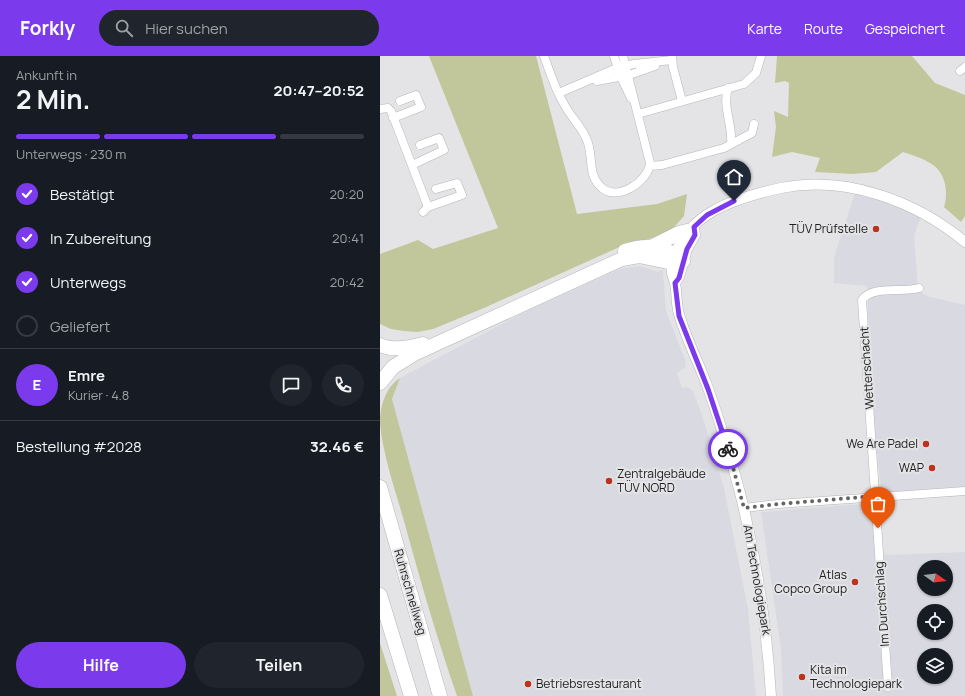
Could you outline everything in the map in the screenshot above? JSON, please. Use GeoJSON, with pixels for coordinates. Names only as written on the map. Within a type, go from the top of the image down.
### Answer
{"type":"FeatureCollection","features":[{"type":"Feature","properties":{"kind":"highway"},"geometry":{"type":"LineString","coordinates":[[380,345],[397,348],[413,347],[440,338],[621,253],[636,248],[652,246],[691,229]]}},
{"type":"Feature","properties":{"kind":"highway"},"geometry":{"type":"LineString","coordinates":[[652,246],[677,259]]}},
{"type":"Feature","properties":{"kind":"highway"},"geometry":{"type":"LineString","coordinates":[[380,383],[393,367],[414,354],[622,259],[639,256],[677,259]]}},
{"type":"Feature","properties":{"kind":"highway","name":"Ruhrschnellweg"},"geometry":{"type":"LineString","coordinates":[[380,487],[440,696]]}},
{"type":"Feature","properties":{"kind":"highway"},"geometry":{"type":"LineString","coordinates":[[380,595],[411,696]]}},
{"type":"Feature","properties":{"kind":"street"},"geometry":{"type":"LineString","coordinates":[[544,56],[566,108],[583,131],[589,149],[594,177],[608,193],[617,194],[626,191],[646,175],[650,166],[646,138],[625,76],[626,66],[623,56]]}},
{"type":"Feature","properties":{"kind":"street"},"geometry":{"type":"LineString","coordinates":[[614,56],[617,68],[625,76]]}},
{"type":"Feature","properties":{"kind":"street"},"geometry":{"type":"LineString","coordinates":[[638,114],[744,84],[753,77],[758,69],[761,56]]}},
{"type":"Feature","properties":{"kind":"street"},"geometry":{"type":"LineString","coordinates":[[588,82],[625,76],[672,58],[682,101]]}},
{"type":"Feature","properties":{"kind":"street"},"geometry":{"type":"LineString","coordinates":[[559,93],[588,82],[617,68],[662,63]]}},
{"type":"Feature","properties":{"kind":"street"},"geometry":{"type":"LineString","coordinates":[[728,88],[725,110],[731,127],[731,144]]}},
{"type":"Feature","properties":{"kind":"street"},"geometry":{"type":"LineString","coordinates":[[393,118],[421,107],[416,95],[400,101]]}},
{"type":"Feature","properties":{"kind":"street"},"geometry":{"type":"LineString","coordinates":[[380,109],[388,108],[393,118],[412,165],[425,210],[462,195],[457,183],[436,190]]}},
{"type":"Feature","properties":{"kind":"street"},"geometry":{"type":"LineString","coordinates":[[650,166],[662,165],[724,148],[752,133],[754,124]]}},
{"type":"Feature","properties":{"kind":"street"},"geometry":{"type":"LineString","coordinates":[[731,127],[746,135]]}},
{"type":"Feature","properties":{"kind":"street"},"geometry":{"type":"LineString","coordinates":[[412,165],[444,150],[439,138],[420,145]]}},
{"type":"Feature","properties":{"kind":"street","name":"Am Technologiepark"},"geometry":{"type":"LineString","coordinates":[[771,696],[769,658],[763,605],[744,508],[708,389],[679,316],[675,283],[679,278],[677,259],[691,229],[707,215],[734,201],[788,187],[810,186],[848,188],[866,192],[903,204],[925,215],[965,242]]}},
{"type":"Feature","properties":{"kind":"street","name":"Wetterschacht"},"geometry":{"type":"LineString","coordinates":[[876,496],[862,300],[865,296],[872,292],[919,288]]}},
{"type":"Feature","properties":{"kind":"street"},"geometry":{"type":"LineString","coordinates":[[744,508],[876,496],[965,491]]}},
{"type":"Feature","properties":{"kind":"street","name":"Im Durchschlag"},"geometry":{"type":"LineString","coordinates":[[876,496],[888,687]]}},
{"type":"Feature","properties":{"kind":"shaded area"},"geometry":{"type":"Polygon","coordinates":[[[855,193],[864,193],[923,215],[914,236],[918,288],[926,296],[965,305],[965,496],[882,500],[872,399],[867,286],[834,283],[834,257],[855,193]]]}},
{"type":"Feature","properties":{"kind":"shaded area"},"geometry":{"type":"Polygon","coordinates":[[[640,266],[658,272],[661,270],[663,271],[666,311],[686,362],[685,368],[677,373],[682,388],[688,387],[693,391],[703,418],[724,488],[748,609],[756,696],[473,696],[392,399],[400,378],[528,310],[622,268],[640,266]]]}},
{"type":"Feature","properties":{"kind":"shaded area"},"geometry":{"type":"Polygon","coordinates":[[[873,503],[884,555],[965,552],[965,696],[783,696],[781,649],[761,512],[873,503]]]}},
{"type":"Feature","properties":{"kind":"green space"},"geometry":{"type":"Polygon","coordinates":[[[429,56],[536,56],[577,214],[657,204],[687,194],[684,216],[668,234],[624,245],[484,308],[433,329],[418,332],[404,331],[391,329],[380,324],[380,254],[418,240],[433,249],[498,228],[429,56]]]}},
{"type":"Feature","properties":{"kind":"green space"},"geometry":{"type":"Polygon","coordinates":[[[777,56],[912,56],[935,83],[965,95],[965,216],[961,222],[944,207],[946,188],[939,171],[930,163],[913,155],[903,152],[876,172],[853,174],[815,172],[820,158],[792,152],[772,157],[776,127],[774,111],[788,117],[789,83],[785,81],[775,83],[777,56]]]}},
{"type":"Feature","properties":{"kind":"green space"},"geometry":{"type":"Polygon","coordinates":[[[400,378],[392,399],[473,696],[457,696],[429,609],[387,460],[380,423],[381,410],[388,391],[400,378]]]}},
{"type":"Feature","properties":{"kind":"green space"},"geometry":{"type":"Polygon","coordinates":[[[380,643],[397,696],[380,696],[380,643]]]}},
{"type":"Feature","properties":{"kind":"way so far"},"geometry":{"type":"LineString","coordinates":[[728,449],[744,508],[876,496],[878,528]]}},
{"type":"Feature","properties":{"kind":"place","name":"TÜV Prüfstelle"},"geometry":{"type":"Point","coordinates":[876,229]}},
{"type":"Feature","properties":{"kind":"place","name":"We Are Padel"},"geometry":{"type":"Point","coordinates":[926,444]}},
{"type":"Feature","properties":{"kind":"place","name":"WAP"},"geometry":{"type":"Point","coordinates":[932,468]}},
{"type":"Feature","properties":{"kind":"place","name":"Zentralgebäude TÜV NORD"},"geometry":{"type":"Point","coordinates":[609,481]}},
{"type":"Feature","properties":{"kind":"place","name":"Atlas Copco Group"},"geometry":{"type":"Point","coordinates":[855,582]}},
{"type":"Feature","properties":{"kind":"place","name":"Kita im Technologiepark"},"geometry":{"type":"Point","coordinates":[802,677]}},
{"type":"Feature","properties":{"kind":"place","name":"Betriebsrestaurant"},"geometry":{"type":"Point","coordinates":[528,684]}},
{"type":"Feature","properties":{"kind":"route"},"geometry":{"type":"LineString","coordinates":[[728,449],[708,389],[679,316],[676,302],[675,283],[679,278],[687,249],[695,235],[694,227],[707,215],[734,201]]}}]}
